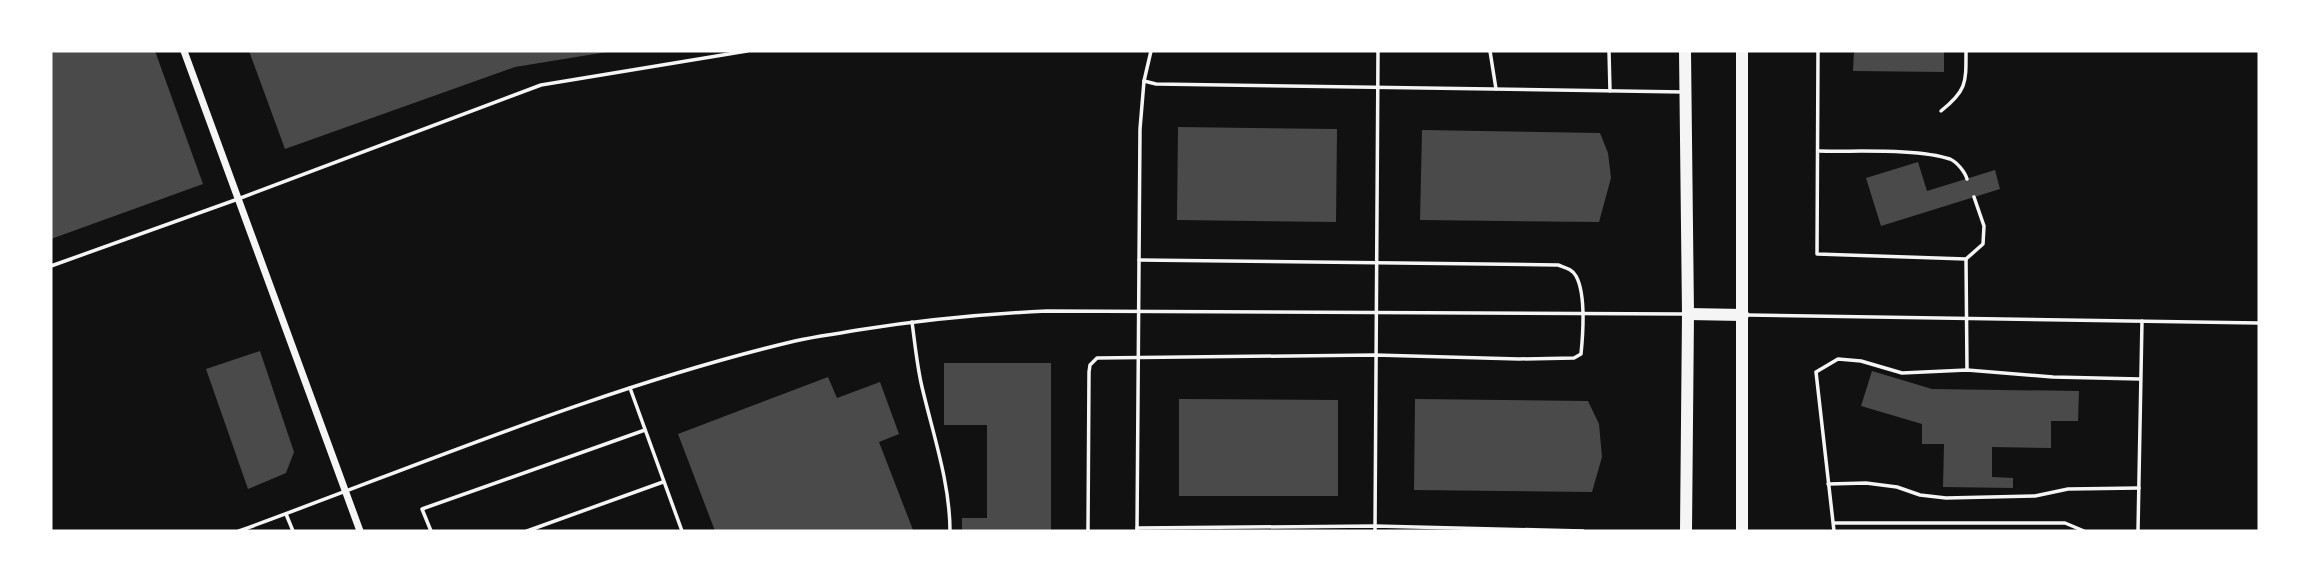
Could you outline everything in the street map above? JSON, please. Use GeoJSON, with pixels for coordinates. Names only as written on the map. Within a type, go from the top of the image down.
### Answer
{"type":"FeatureCollection","features":[{"type":"Feature","properties":{"kind":"main road"},"geometry":{"type":"LineString","coordinates":[[1685,51],[1688,314],[1686,531]]}},
{"type":"Feature","properties":{"kind":"main road"},"geometry":{"type":"LineString","coordinates":[[1742,51],[1742,531]]}},
{"type":"Feature","properties":{"kind":"main road"},"geometry":{"type":"LineString","coordinates":[[1688,314],[1743,315]]}},
{"type":"Feature","properties":{"kind":"street"},"geometry":{"type":"LineString","coordinates":[[184,51],[360,531]]}},
{"type":"Feature","properties":{"kind":"lane"},"geometry":{"type":"LineString","coordinates":[[51,266],[541,85],[747,51]]}},
{"type":"Feature","properties":{"kind":"lane"},"geometry":{"type":"LineString","coordinates":[[1151,51],[1144,81],[1140,128],[1137,530],[1583,531]]}},
{"type":"Feature","properties":{"kind":"lane"},"geometry":{"type":"LineString","coordinates":[[1375,529],[1378,51]]}},
{"type":"Feature","properties":{"kind":"lane"},"geometry":{"type":"LineString","coordinates":[[1490,51],[1496,89]]}},
{"type":"Feature","properties":{"kind":"lane"},"geometry":{"type":"LineString","coordinates":[[1609,51],[1610,91]]}},
{"type":"Feature","properties":{"kind":"lane"},"geometry":{"type":"LineString","coordinates":[[1818,51],[1817,254],[1966,260],[1983,244],[1984,226],[1974,197]]}},
{"type":"Feature","properties":{"kind":"lane"},"geometry":{"type":"LineString","coordinates":[[1941,111],[1964,89],[1966,51]]}},
{"type":"Feature","properties":{"kind":"lane"},"geometry":{"type":"LineString","coordinates":[[1144,81],[1156,84],[1684,92]]}},
{"type":"Feature","properties":{"kind":"lane"},"geometry":{"type":"LineString","coordinates":[[1818,151],[1913,153],[1952,159],[1966,174],[1967,179]]}},
{"type":"Feature","properties":{"kind":"lane"},"geometry":{"type":"LineString","coordinates":[[1088,531],[1090,365],[1102,357],[1375,355],[1519,359],[1574,358],[1581,354],[1583,313],[1577,277],[1570,269],[1558,265],[1139,260]]}},
{"type":"Feature","properties":{"kind":"lane"},"geometry":{"type":"LineString","coordinates":[[1966,260],[1967,370]]}},
{"type":"Feature","properties":{"kind":"lane"},"geometry":{"type":"LineString","coordinates":[[239,531],[697,366],[798,340],[912,322],[1036,311],[1688,314]]}},
{"type":"Feature","properties":{"kind":"lane"},"geometry":{"type":"LineString","coordinates":[[1743,315],[2259,323]]}},
{"type":"Feature","properties":{"kind":"lane"},"geometry":{"type":"LineString","coordinates":[[2138,531],[2142,321]]}},
{"type":"Feature","properties":{"kind":"lane"},"geometry":{"type":"LineString","coordinates":[[912,322],[921,383],[941,462],[950,531]]}},
{"type":"Feature","properties":{"kind":"lane"},"geometry":{"type":"LineString","coordinates":[[1834,531],[1816,372],[1838,359],[1861,361],[1902,373],[1967,370],[2053,377],[2140,379]]}},
{"type":"Feature","properties":{"kind":"lane"},"geometry":{"type":"LineString","coordinates":[[630,388],[682,531]]}},
{"type":"Feature","properties":{"kind":"lane"},"geometry":{"type":"LineString","coordinates":[[431,531],[422,509],[645,430]]}},
{"type":"Feature","properties":{"kind":"lane"},"geometry":{"type":"LineString","coordinates":[[527,531],[664,482]]}},
{"type":"Feature","properties":{"kind":"lane"},"geometry":{"type":"LineString","coordinates":[[1828,484],[1866,483],[1946,498],[2035,496],[2068,489],[2139,488]]}},
{"type":"Feature","properties":{"kind":"lane"},"geometry":{"type":"LineString","coordinates":[[286,514],[293,531]]}},
{"type":"Feature","properties":{"kind":"lane"},"geometry":{"type":"LineString","coordinates":[[1834,523],[2066,523],[2084,531]]}},
{"type":"Feature","properties":{"kind":"building"},"geometry":{"type":"Polygon","coordinates":[[[51,51],[155,51],[203,184],[51,239],[51,51]]]}},
{"type":"Feature","properties":{"kind":"building"},"geometry":{"type":"Polygon","coordinates":[[[249,51],[607,52],[515,67],[285,149],[249,51]]]}},
{"type":"Feature","properties":{"kind":"building"},"geometry":{"type":"Polygon","coordinates":[[[1854,51],[1944,51],[1944,72],[1853,71],[1854,51]]]}},
{"type":"Feature","properties":{"kind":"building"},"geometry":{"type":"Polygon","coordinates":[[[1178,127],[1337,129],[1336,222],[1177,220],[1178,127]]]}},
{"type":"Feature","properties":{"kind":"building"},"geometry":{"type":"Polygon","coordinates":[[[1422,130],[1600,133],[1608,153],[1611,178],[1599,222],[1420,220],[1422,130]]]}},
{"type":"Feature","properties":{"kind":"building"},"geometry":{"type":"Polygon","coordinates":[[[1918,162],[1927,191],[1995,170],[2000,189],[1881,226],[1866,178],[1918,162]]]}},
{"type":"Feature","properties":{"kind":"building"},"geometry":{"type":"Polygon","coordinates":[[[260,351],[294,452],[286,473],[248,489],[206,369],[260,351]]]}},
{"type":"Feature","properties":{"kind":"building"},"geometry":{"type":"Polygon","coordinates":[[[944,363],[1051,363],[1051,531],[962,531],[962,518],[987,518],[987,425],[944,425],[944,363]]]}},
{"type":"Feature","properties":{"kind":"building"},"geometry":{"type":"Polygon","coordinates":[[[1872,371],[1932,389],[2079,391],[2078,421],[2051,421],[2051,448],[1992,447],[1992,477],[2013,478],[2013,488],[1943,487],[1944,444],[1922,444],[1922,424],[1861,406],[1872,371]]]}},
{"type":"Feature","properties":{"kind":"building"},"geometry":{"type":"Polygon","coordinates":[[[828,377],[837,398],[880,382],[899,434],[879,442],[913,530],[715,531],[678,434],[828,377]]]}},
{"type":"Feature","properties":{"kind":"building"},"geometry":{"type":"Polygon","coordinates":[[[1179,399],[1338,400],[1338,496],[1179,496],[1179,399]]]}},
{"type":"Feature","properties":{"kind":"building"},"geometry":{"type":"Polygon","coordinates":[[[1415,399],[1588,401],[1599,424],[1602,457],[1592,492],[1414,490],[1415,399]]]}}]}
